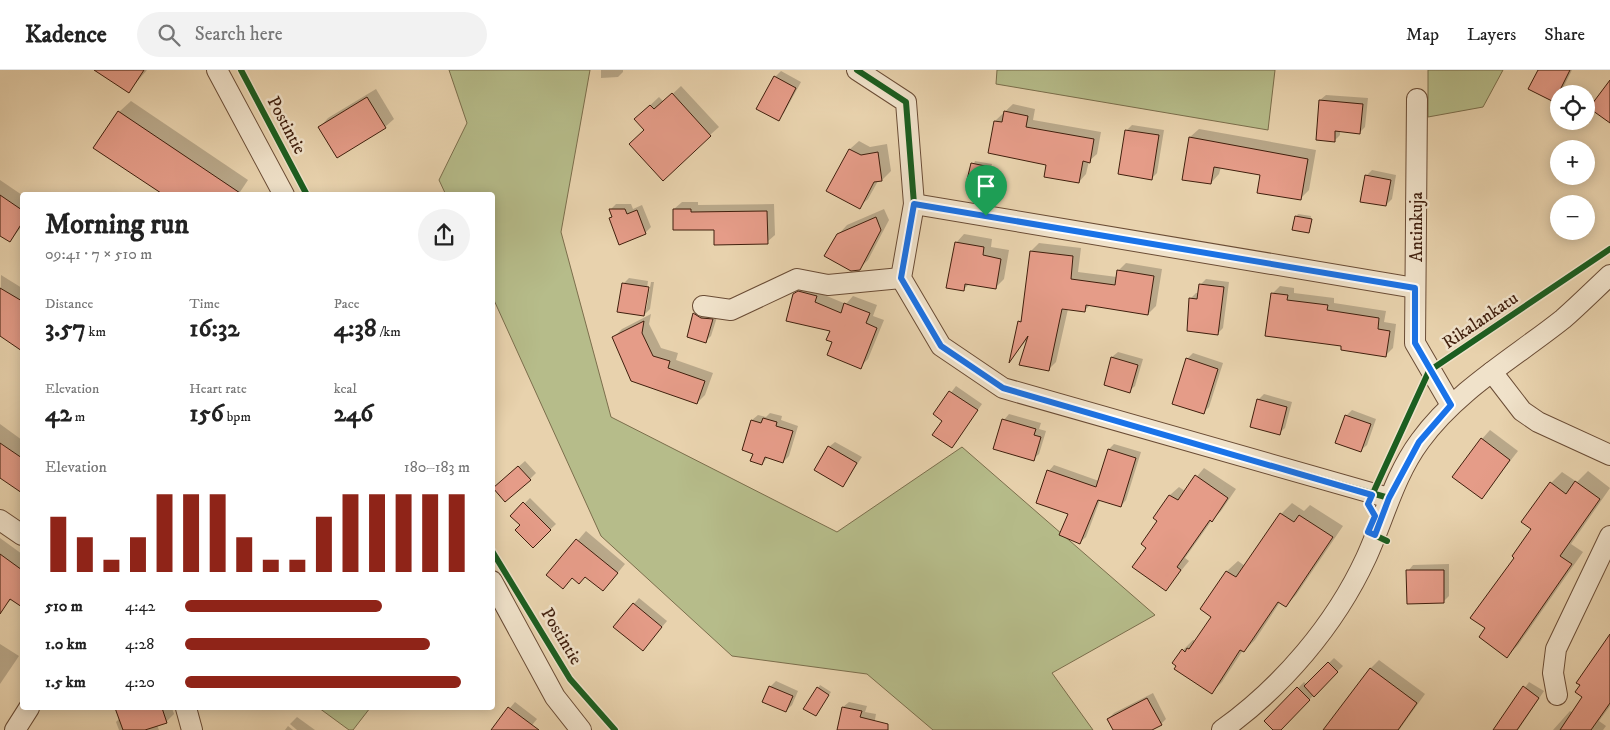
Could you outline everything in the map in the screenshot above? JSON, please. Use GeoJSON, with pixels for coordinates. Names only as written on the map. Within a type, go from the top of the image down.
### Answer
{"type":"FeatureCollection","features":[{"type":"Feature","properties":{"kind":"street","name":"Postintie"},"geometry":{"type":"LineString","coordinates":[[217,70],[282,192]]}},
{"type":"Feature","properties":{"kind":"street"},"geometry":{"type":"LineString","coordinates":[[857,70],[906,102],[914,204],[901,278],[941,346],[1003,388],[1389,498]]}},
{"type":"Feature","properties":{"kind":"street","name":"Antinkuja"},"geometry":{"type":"LineString","coordinates":[[1416,98],[1415,343],[1451,405]]}},
{"type":"Feature","properties":{"kind":"street"},"geometry":{"type":"LineString","coordinates":[[914,204],[1415,288]]}},
{"type":"Feature","properties":{"kind":"street"},"geometry":{"type":"LineString","coordinates":[[1222,730],[1277,684],[1331,620],[1366,559],[1389,498],[1419,442],[1451,405],[1563,318],[1610,275]]}},
{"type":"Feature","properties":{"kind":"street"},"geometry":{"type":"LineString","coordinates":[[703,306],[731,310],[797,279],[828,285],[901,278]]}},
{"type":"Feature","properties":{"kind":"street"},"geometry":{"type":"LineString","coordinates":[[1492,372],[1522,412],[1538,422],[1610,455]]}},
{"type":"Feature","properties":{"kind":"street"},"geometry":{"type":"LineString","coordinates":[[0,520],[20,534]]}},
{"type":"Feature","properties":{"kind":"street"},"geometry":{"type":"LineString","coordinates":[[1558,695],[1552,673],[1556,649],[1610,536]]}},
{"type":"Feature","properties":{"kind":"street","name":"Postintie"},"geometry":{"type":"LineString","coordinates":[[495,587],[555,697],[581,730]]}},
{"type":"Feature","properties":{"kind":"street"},"geometry":{"type":"LineString","coordinates":[[14,730],[28,710]]}},
{"type":"Feature","properties":{"kind":"street"},"geometry":{"type":"LineString","coordinates":[[187,710],[192,730]]}},
{"type":"Feature","properties":{"kind":"street"},"geometry":{"type":"LineString","coordinates":[[0,728],[4,730]]}},
{"type":"Feature","properties":{"kind":"green space"},"geometry":{"type":"Polygon","coordinates":[[[449,70],[590,70],[561,232],[611,417],[837,532],[962,447],[1155,615],[1052,673],[1093,730],[933,730],[867,674],[732,656],[601,536],[495,302],[495,192],[445,192],[439,180],[467,123],[449,70]]]}},
{"type":"Feature","properties":{"kind":"green space"},"geometry":{"type":"Polygon","coordinates":[[[997,70],[1275,70],[1268,130],[996,84],[997,70]]]}},
{"type":"Feature","properties":{"kind":"green space"},"geometry":{"type":"Polygon","coordinates":[[[1428,70],[1503,70],[1483,107],[1428,117],[1428,70]]]}},
{"type":"Feature","properties":{"kind":"green space"},"geometry":{"type":"Polygon","coordinates":[[[322,710],[368,710],[353,730],[349,730],[322,710]]]}},
{"type":"Feature","properties":{"kind":"building"},"geometry":{"type":"Polygon","coordinates":[[[94,70],[144,70],[129,93],[94,70]]]}},
{"type":"Feature","properties":{"kind":"building"},"geometry":{"type":"Polygon","coordinates":[[[1538,70],[1570,70],[1562,85],[1550,85],[1550,100],[1528,89],[1538,70]]]}},
{"type":"Feature","properties":{"kind":"building"},"geometry":{"type":"Polygon","coordinates":[[[774,76],[796,88],[779,121],[756,109],[774,76]]]}},
{"type":"Feature","properties":{"kind":"building"},"geometry":{"type":"Polygon","coordinates":[[[1610,80],[1610,123],[1595,112],[1595,100],[1610,80]]]}},
{"type":"Feature","properties":{"kind":"building"},"geometry":{"type":"Polygon","coordinates":[[[672,93],[711,136],[663,181],[629,144],[644,130],[634,119],[650,105],[654,109],[672,93]]]}},
{"type":"Feature","properties":{"kind":"building"},"geometry":{"type":"Polygon","coordinates":[[[367,97],[386,128],[337,158],[318,127],[367,97]]]}},
{"type":"Feature","properties":{"kind":"building"},"geometry":{"type":"Polygon","coordinates":[[[1319,100],[1363,104],[1360,134],[1335,131],[1335,142],[1316,140],[1319,100]]]}},
{"type":"Feature","properties":{"kind":"building"},"geometry":{"type":"Polygon","coordinates":[[[118,111],[239,192],[159,192],[93,148],[118,111]]]}},
{"type":"Feature","properties":{"kind":"building"},"geometry":{"type":"Polygon","coordinates":[[[1004,111],[1028,116],[1026,127],[1094,139],[1090,163],[1083,161],[1079,183],[1044,177],[1046,165],[988,153],[994,121],[1002,122],[1004,111]]]}},
{"type":"Feature","properties":{"kind":"building"},"geometry":{"type":"Polygon","coordinates":[[[1125,130],[1159,135],[1152,180],[1118,174],[1125,130]]]}},
{"type":"Feature","properties":{"kind":"building"},"geometry":{"type":"Polygon","coordinates":[[[1189,137],[1308,159],[1301,200],[1257,193],[1260,175],[1214,167],[1211,184],[1182,180],[1189,137]]]}},
{"type":"Feature","properties":{"kind":"building"},"geometry":{"type":"Polygon","coordinates":[[[849,149],[861,155],[878,152],[882,181],[874,182],[860,209],[826,191],[849,149]]]}},
{"type":"Feature","properties":{"kind":"building"},"geometry":{"type":"Polygon","coordinates":[[[971,163],[990,167],[987,185],[967,180],[971,163]]]}},
{"type":"Feature","properties":{"kind":"building"},"geometry":{"type":"Polygon","coordinates":[[[1365,175],[1391,180],[1386,206],[1360,202],[1365,175]]]}},
{"type":"Feature","properties":{"kind":"building"},"geometry":{"type":"Polygon","coordinates":[[[0,195],[20,209],[20,226],[10,242],[0,236],[0,195]]]}},
{"type":"Feature","properties":{"kind":"building"},"geometry":{"type":"Polygon","coordinates":[[[609,209],[625,209],[627,214],[637,210],[646,234],[619,245],[609,218],[612,217],[609,209]]]}},
{"type":"Feature","properties":{"kind":"building"},"geometry":{"type":"Polygon","coordinates":[[[673,209],[691,209],[691,212],[767,211],[768,244],[714,245],[714,230],[673,230],[673,209]]]}},
{"type":"Feature","properties":{"kind":"building"},"geometry":{"type":"Polygon","coordinates":[[[1295,216],[1312,219],[1309,233],[1292,230],[1295,216]]]}},
{"type":"Feature","properties":{"kind":"building"},"geometry":{"type":"Polygon","coordinates":[[[876,217],[881,230],[860,270],[851,271],[824,256],[837,234],[876,217]]]}},
{"type":"Feature","properties":{"kind":"building"},"geometry":{"type":"Polygon","coordinates":[[[955,242],[984,247],[983,255],[1001,259],[996,289],[965,284],[964,291],[946,288],[955,242]]]}},
{"type":"Feature","properties":{"kind":"building"},"geometry":{"type":"Polygon","coordinates":[[[1030,251],[1073,256],[1071,279],[1115,285],[1117,270],[1154,276],[1148,315],[1086,305],[1085,312],[1062,309],[1049,371],[1019,365],[1028,336],[1009,363],[1018,321],[1021,322],[1030,251]]]}},
{"type":"Feature","properties":{"kind":"building"},"geometry":{"type":"Polygon","coordinates":[[[622,283],[649,287],[644,316],[617,312],[622,283]]]}},
{"type":"Feature","properties":{"kind":"building"},"geometry":{"type":"Polygon","coordinates":[[[1199,284],[1224,287],[1218,335],[1187,331],[1189,298],[1197,299],[1199,284]]]}},
{"type":"Feature","properties":{"kind":"building"},"geometry":{"type":"Polygon","coordinates":[[[0,288],[20,300],[20,350],[0,336],[0,288]]]}},
{"type":"Feature","properties":{"kind":"building"},"geometry":{"type":"Polygon","coordinates":[[[798,291],[817,296],[815,302],[841,313],[844,303],[870,313],[866,323],[877,328],[861,369],[827,355],[832,342],[826,340],[830,331],[786,321],[793,294],[798,291]]]}},
{"type":"Feature","properties":{"kind":"building"},"geometry":{"type":"Polygon","coordinates":[[[1271,293],[1288,295],[1287,300],[1328,305],[1327,310],[1379,318],[1378,329],[1390,331],[1386,357],[1341,350],[1341,346],[1265,336],[1271,293]]]}},
{"type":"Feature","properties":{"kind":"building"},"geometry":{"type":"Polygon","coordinates":[[[693,313],[701,318],[713,319],[706,343],[687,337],[693,313]]]}},
{"type":"Feature","properties":{"kind":"building"},"geometry":{"type":"Polygon","coordinates":[[[644,321],[642,333],[653,356],[670,361],[668,368],[705,381],[697,404],[631,381],[612,337],[644,321]]]}},
{"type":"Feature","properties":{"kind":"building"},"geometry":{"type":"Polygon","coordinates":[[[1111,357],[1138,365],[1130,393],[1104,385],[1111,357]]]}},
{"type":"Feature","properties":{"kind":"building"},"geometry":{"type":"Polygon","coordinates":[[[1186,358],[1218,369],[1204,414],[1172,404],[1186,358]]]}},
{"type":"Feature","properties":{"kind":"building"},"geometry":{"type":"Polygon","coordinates":[[[949,391],[978,410],[952,448],[932,435],[942,421],[933,414],[949,391]]]}},
{"type":"Feature","properties":{"kind":"building"},"geometry":{"type":"Polygon","coordinates":[[[1257,399],[1287,407],[1280,435],[1250,427],[1257,399]]]}},
{"type":"Feature","properties":{"kind":"building"},"geometry":{"type":"Polygon","coordinates":[[[1345,415],[1371,424],[1361,452],[1335,443],[1345,415]]]}},
{"type":"Feature","properties":{"kind":"building"},"geometry":{"type":"Polygon","coordinates":[[[763,418],[777,422],[776,426],[793,431],[783,463],[765,457],[762,465],[750,461],[753,454],[742,450],[751,420],[761,423],[763,418]]]}},
{"type":"Feature","properties":{"kind":"building"},"geometry":{"type":"Polygon","coordinates":[[[1002,419],[1036,429],[1034,435],[1041,437],[1034,461],[993,449],[1002,419]]]}},
{"type":"Feature","properties":{"kind":"building"},"geometry":{"type":"Polygon","coordinates":[[[1481,438],[1510,460],[1482,499],[1452,477],[1481,438]]]}},
{"type":"Feature","properties":{"kind":"building"},"geometry":{"type":"Polygon","coordinates":[[[0,443],[20,457],[20,492],[0,478],[0,443]]]}},
{"type":"Feature","properties":{"kind":"building"},"geometry":{"type":"Polygon","coordinates":[[[828,446],[857,463],[843,487],[814,470],[828,446]]]}},
{"type":"Feature","properties":{"kind":"building"},"geometry":{"type":"Polygon","coordinates":[[[1108,449],[1136,458],[1121,507],[1098,500],[1080,544],[1059,535],[1068,514],[1036,503],[1047,470],[1096,487],[1108,449]]]}},
{"type":"Feature","properties":{"kind":"building"},"geometry":{"type":"Polygon","coordinates":[[[518,466],[531,480],[505,502],[495,490],[495,486],[518,466]]]}},
{"type":"Feature","properties":{"kind":"building"},"geometry":{"type":"Polygon","coordinates":[[[1195,475],[1228,498],[1177,567],[1181,570],[1166,591],[1132,567],[1146,548],[1141,544],[1157,521],[1153,518],[1169,495],[1178,500],[1195,475]]]}},
{"type":"Feature","properties":{"kind":"building"},"geometry":{"type":"Polygon","coordinates":[[[1575,481],[1600,499],[1560,556],[1572,564],[1507,658],[1479,637],[1485,628],[1470,618],[1514,558],[1512,556],[1531,529],[1521,522],[1550,482],[1566,494],[1575,481]]]}},
{"type":"Feature","properties":{"kind":"building"},"geometry":{"type":"Polygon","coordinates":[[[523,502],[551,530],[533,548],[515,530],[520,525],[510,516],[523,502]]]}},
{"type":"Feature","properties":{"kind":"building"},"geometry":{"type":"Polygon","coordinates":[[[1280,513],[1294,522],[1299,515],[1333,537],[1286,607],[1278,602],[1244,652],[1240,650],[1212,694],[1174,669],[1176,666],[1172,663],[1182,649],[1185,652],[1187,648],[1189,649],[1211,617],[1200,609],[1226,571],[1236,577],[1280,513]]]}},
{"type":"Feature","properties":{"kind":"building"},"geometry":{"type":"Polygon","coordinates":[[[576,539],[618,573],[603,591],[585,577],[579,584],[572,578],[563,589],[546,575],[576,539]]]}},
{"type":"Feature","properties":{"kind":"building"},"geometry":{"type":"Polygon","coordinates":[[[0,554],[20,569],[20,606],[10,599],[0,614],[0,554]]]}},
{"type":"Feature","properties":{"kind":"building"},"geometry":{"type":"Polygon","coordinates":[[[1406,570],[1444,570],[1444,603],[1407,604],[1406,570]]]}},
{"type":"Feature","properties":{"kind":"building"},"geometry":{"type":"Polygon","coordinates":[[[633,603],[662,627],[643,651],[613,627],[633,603]]]}},
{"type":"Feature","properties":{"kind":"building"},"geometry":{"type":"Polygon","coordinates":[[[1610,634],[1610,703],[1591,730],[1560,730],[1582,697],[1575,692],[1580,685],[1576,683],[1610,634]]]}},
{"type":"Feature","properties":{"kind":"building"},"geometry":{"type":"Polygon","coordinates":[[[1328,662],[1338,672],[1314,697],[1304,686],[1328,662]]]}},
{"type":"Feature","properties":{"kind":"building"},"geometry":{"type":"Polygon","coordinates":[[[1370,668],[1417,703],[1398,730],[1323,730],[1370,668]]]}},
{"type":"Feature","properties":{"kind":"building"},"geometry":{"type":"Polygon","coordinates":[[[769,686],[793,696],[786,712],[762,702],[769,686]]]}},
{"type":"Feature","properties":{"kind":"building"},"geometry":{"type":"Polygon","coordinates":[[[1523,686],[1539,698],[1517,730],[1493,730],[1523,686]]]}},
{"type":"Feature","properties":{"kind":"building"},"geometry":{"type":"Polygon","coordinates":[[[817,687],[829,695],[816,716],[803,709],[817,687]]]}},
{"type":"Feature","properties":{"kind":"building"},"geometry":{"type":"Polygon","coordinates":[[[1297,687],[1310,700],[1281,730],[1273,730],[1264,721],[1297,687]]]}},
{"type":"Feature","properties":{"kind":"building"},"geometry":{"type":"Polygon","coordinates":[[[1147,698],[1162,725],[1152,730],[1113,730],[1107,719],[1147,698]]]}},
{"type":"Feature","properties":{"kind":"building"},"geometry":{"type":"Polygon","coordinates":[[[508,707],[539,730],[491,730],[508,707]]]}},
{"type":"Feature","properties":{"kind":"building"},"geometry":{"type":"Polygon","coordinates":[[[842,707],[862,711],[860,717],[888,724],[888,730],[837,730],[842,707]]]}},
{"type":"Feature","properties":{"kind":"building"},"geometry":{"type":"Polygon","coordinates":[[[116,710],[163,710],[167,723],[145,730],[123,730],[116,710]]]}},
{"type":"Feature","properties":{"kind":"cycle path"},"geometry":{"type":"LineString","coordinates":[[241,70],[305,192]]}},
{"type":"Feature","properties":{"kind":"cycle path"},"geometry":{"type":"LineString","coordinates":[[857,70],[906,102],[914,204],[901,278],[941,346],[1003,388],[1389,498]]}},
{"type":"Feature","properties":{"kind":"cycle path","name":"Rikalankatu"},"geometry":{"type":"LineString","coordinates":[[1387,541],[1368,532],[1375,516],[1368,504],[1429,371],[1610,249]]}},
{"type":"Feature","properties":{"kind":"cycle path"},"geometry":{"type":"LineString","coordinates":[[495,556],[570,679],[615,730]]}},
{"type":"Feature","properties":{"kind":"route"},"geometry":{"type":"LineString","coordinates":[[914,204],[986,216],[1415,288],[1415,343],[1451,405],[1419,442],[1389,498],[1375,535],[1368,532],[1375,516],[1368,504],[1372,495],[1003,388],[941,346],[901,278],[914,204]]}}]}
